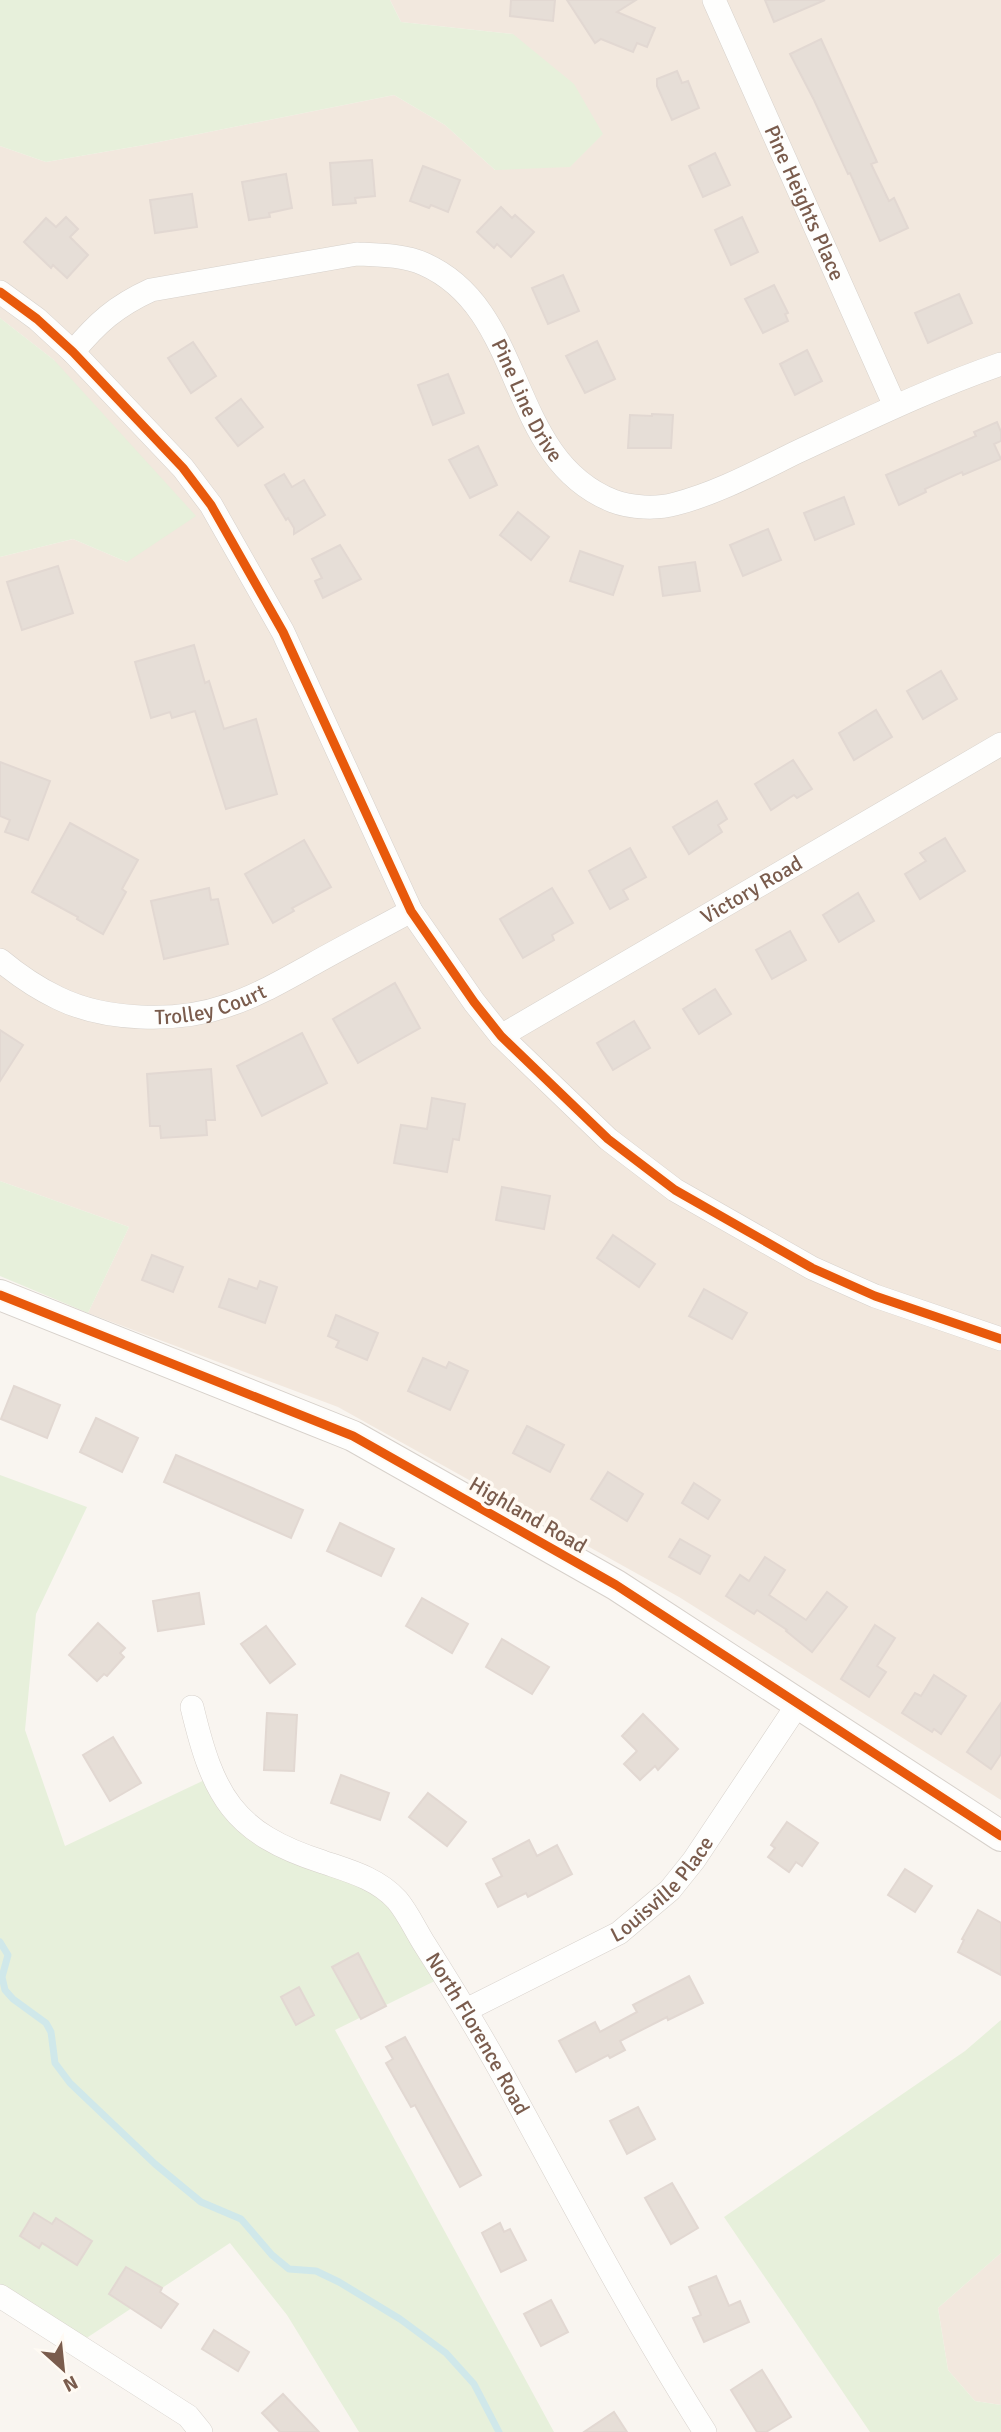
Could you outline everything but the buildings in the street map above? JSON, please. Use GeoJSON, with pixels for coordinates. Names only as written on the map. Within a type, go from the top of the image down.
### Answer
{"type":"FeatureCollection","features":[{"type":"Feature","properties":{"kind":"street","name":"Pine Heights Place"},"geometry":{"type":"LineString","coordinates":[[714,0],[895,406]]}},
{"type":"Feature","properties":{"kind":"street","name":"Pine Line Drive"},"geometry":{"type":"LineString","coordinates":[[73,352],[107,315],[151,290],[357,254],[381,255],[423,264],[462,288],[478,306],[493,331],[551,453],[580,483],[615,502],[650,506],[672,505],[728,485],[895,406],[1001,365]]}},
{"type":"Feature","properties":{"kind":"street"},"geometry":{"type":"LineString","coordinates":[[0,292],[37,319],[73,352],[183,468],[211,505],[283,632],[411,911],[501,1036],[608,1139],[675,1189],[812,1268],[875,1296],[1001,1339]]}},
{"type":"Feature","properties":{"kind":"street","name":"Victory Road"},"geometry":{"type":"LineString","coordinates":[[501,1036],[1001,744]]}},
{"type":"Feature","properties":{"kind":"street","name":"Trolley Court"},"geometry":{"type":"LineString","coordinates":[[0,960],[24,979],[60,1000],[97,1011],[145,1018],[183,1016],[223,1007],[258,994],[411,911]]}},
{"type":"Feature","properties":{"kind":"street","name":"Highland Road"},"geometry":{"type":"LineString","coordinates":[[0,1295],[353,1436],[616,1585],[1001,1836]]}},
{"type":"Feature","properties":{"kind":"street","name":"Louisville Place"},"geometry":{"type":"LineString","coordinates":[[466,2010],[618,1933],[670,1891],[694,1860],[798,1704]]}},
{"type":"Feature","properties":{"kind":"street","name":"North Florence Road"},"geometry":{"type":"LineString","coordinates":[[192,1707],[202,1749],[213,1776],[239,1817],[251,1828],[296,1852],[377,1883],[398,1901],[466,2010],[665,2368],[705,2432]]}},
{"type":"Feature","properties":{"kind":"street"},"geometry":{"type":"LineString","coordinates":[[0,2296],[188,2416],[201,2432]]}},
{"type":"Feature","properties":{"kind":"shaded area"},"geometry":{"type":"Polygon","coordinates":[[[390,0],[1001,0],[1001,1800],[679,1597],[338,1407],[88,1313],[129,1227],[0,1181],[0,557],[73,539],[127,562],[54,360],[0,318],[0,146],[46,162],[394,95],[445,125],[495,170],[513,34],[401,22],[390,0]]]}},
{"type":"Feature","properties":{"kind":"shaded area"},"geometry":{"type":"Polygon","coordinates":[[[1001,2253],[1001,2405],[975,2401],[948,2370],[938,2308],[1001,2253]]]}},
{"type":"Feature","properties":{"kind":"green space"},"geometry":{"type":"Polygon","coordinates":[[[0,0],[390,0],[401,22],[513,34],[574,84],[603,134],[570,167],[495,170],[445,125],[394,95],[46,162],[0,146],[0,0]]]}},
{"type":"Feature","properties":{"kind":"green space"},"geometry":{"type":"Polygon","coordinates":[[[0,318],[54,360],[196,516],[127,562],[73,539],[0,557],[0,318]]]}},
{"type":"Feature","properties":{"kind":"green space"},"geometry":{"type":"Polygon","coordinates":[[[0,1181],[129,1227],[88,1313],[0,1276],[0,1181]]]}},
{"type":"Feature","properties":{"kind":"green space"},"geometry":{"type":"Polygon","coordinates":[[[0,1475],[87,1507],[36,1614],[25,1730],[65,1846],[213,1776],[239,1817],[377,1883],[445,1976],[335,2030],[554,2432],[359,2432],[287,2315],[230,2243],[76,2345],[0,2296],[0,1475]]]}},
{"type":"Feature","properties":{"kind":"green space"},"geometry":{"type":"Polygon","coordinates":[[[1001,2020],[1001,2253],[938,2308],[948,2370],[975,2401],[1001,2405],[1001,2432],[870,2432],[724,2217],[965,2051],[1001,2020]]]}},
{"type":"Feature","properties":{"kind":"waterway"},"geometry":{"type":"LineString","coordinates":[[0,1942],[8,1955],[2,1977],[5,1990],[46,2023],[51,2032],[55,2063],[70,2083],[155,2164],[201,2202],[241,2219],[272,2255],[289,2269],[316,2271],[339,2282],[400,2319],[446,2353],[474,2384],[499,2432]]}},
{"type":"Feature","properties":{"kind":"cycle path"},"geometry":{"type":"LineString","coordinates":[[0,292],[37,319],[73,352],[183,468],[211,505],[283,632],[411,911],[501,1036],[608,1139],[675,1190],[812,1268],[875,1296],[1001,1339]]}},
{"type":"Feature","properties":{"kind":"cycle path"},"geometry":{"type":"LineString","coordinates":[[0,1295],[353,1436],[616,1585],[1001,1836]]}}]}
